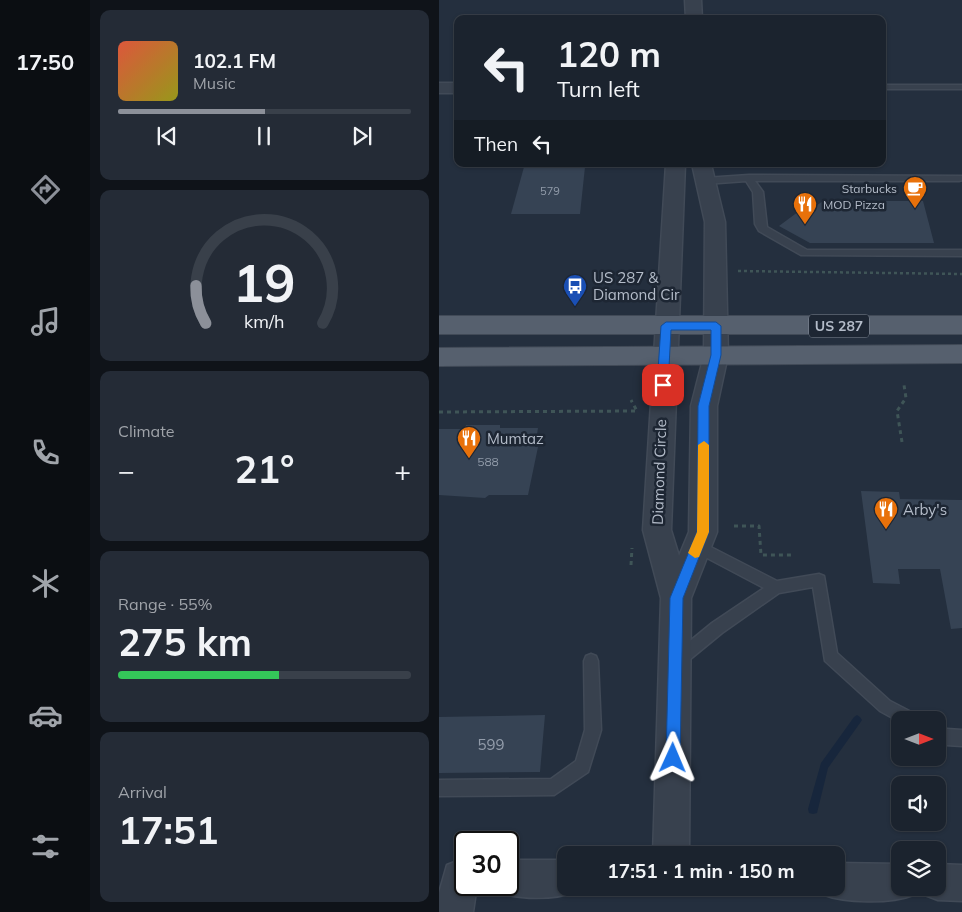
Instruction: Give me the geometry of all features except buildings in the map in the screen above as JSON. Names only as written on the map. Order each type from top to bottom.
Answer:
[{"type":"main road","name":"US 287","points":[[439,325],[962,326]]},
{"type":"main road","name":"US 287","points":[[439,357],[962,354]]},
{"type":"street","points":[[693,0],[694,15]]},
{"type":"street","points":[[439,88],[454,88]]},
{"type":"street","name":"Diamond Circle","points":[[671,846],[677,598],[657,530],[664,355],[675,167]]},
{"type":"street","name":"Diamond Circle","points":[[677,598],[703,532],[704,406],[716,355],[715,222],[703,172]]},
{"type":"street","points":[[519,878],[557,878]]},
{"type":"street","points":[[845,880],[891,882]]},
{"type":"street","points":[[946,882],[962,883]]},
{"type":"lane","points":[[886,87],[962,87]]},
{"type":"lane","points":[[703,172],[749,178],[959,178]]},
{"type":"lane","points":[[749,178],[758,192],[760,224],[763,229],[805,253],[962,253]]},
{"type":"lane","points":[[697,546],[776,587]]},
{"type":"lane","points":[[675,662],[717,628],[776,587],[819,580],[830,656],[885,706],[895,711]]},
{"type":"lane","points":[[439,788],[554,786],[582,766],[593,730],[591,661]]},
{"type":"lane","points":[[947,737],[962,738]]},
{"type":"path","points":[[734,271],[962,274]]},
{"type":"path","points":[[902,442],[897,411],[906,398],[904,385]]},
{"type":"path","points":[[439,412],[637,411],[631,400]]},
{"type":"path","points":[[734,526],[759,526],[761,555],[793,555]]},
{"type":"waterway","points":[[813,809],[824,766],[857,720]]},
{"type":"slow traffic","points":[[695,553],[703,532],[704,445]]},
{"type":"place","name":"Starbucks","points":[[915,209]]},
{"type":"place","name":"MOD Pizza","points":[[805,225]]},
{"type":"place","name":"US 287 & Diamond Cir","points":[[575,307]]},
{"type":"place","name":"Mumtaz","points":[[469,459]]},
{"type":"place","name":"Arby's","points":[[886,530]]},
{"type":"route","points":[[663,385],[666,326],[716,326],[716,355],[704,406],[703,532],[677,598],[673,758]]}]
